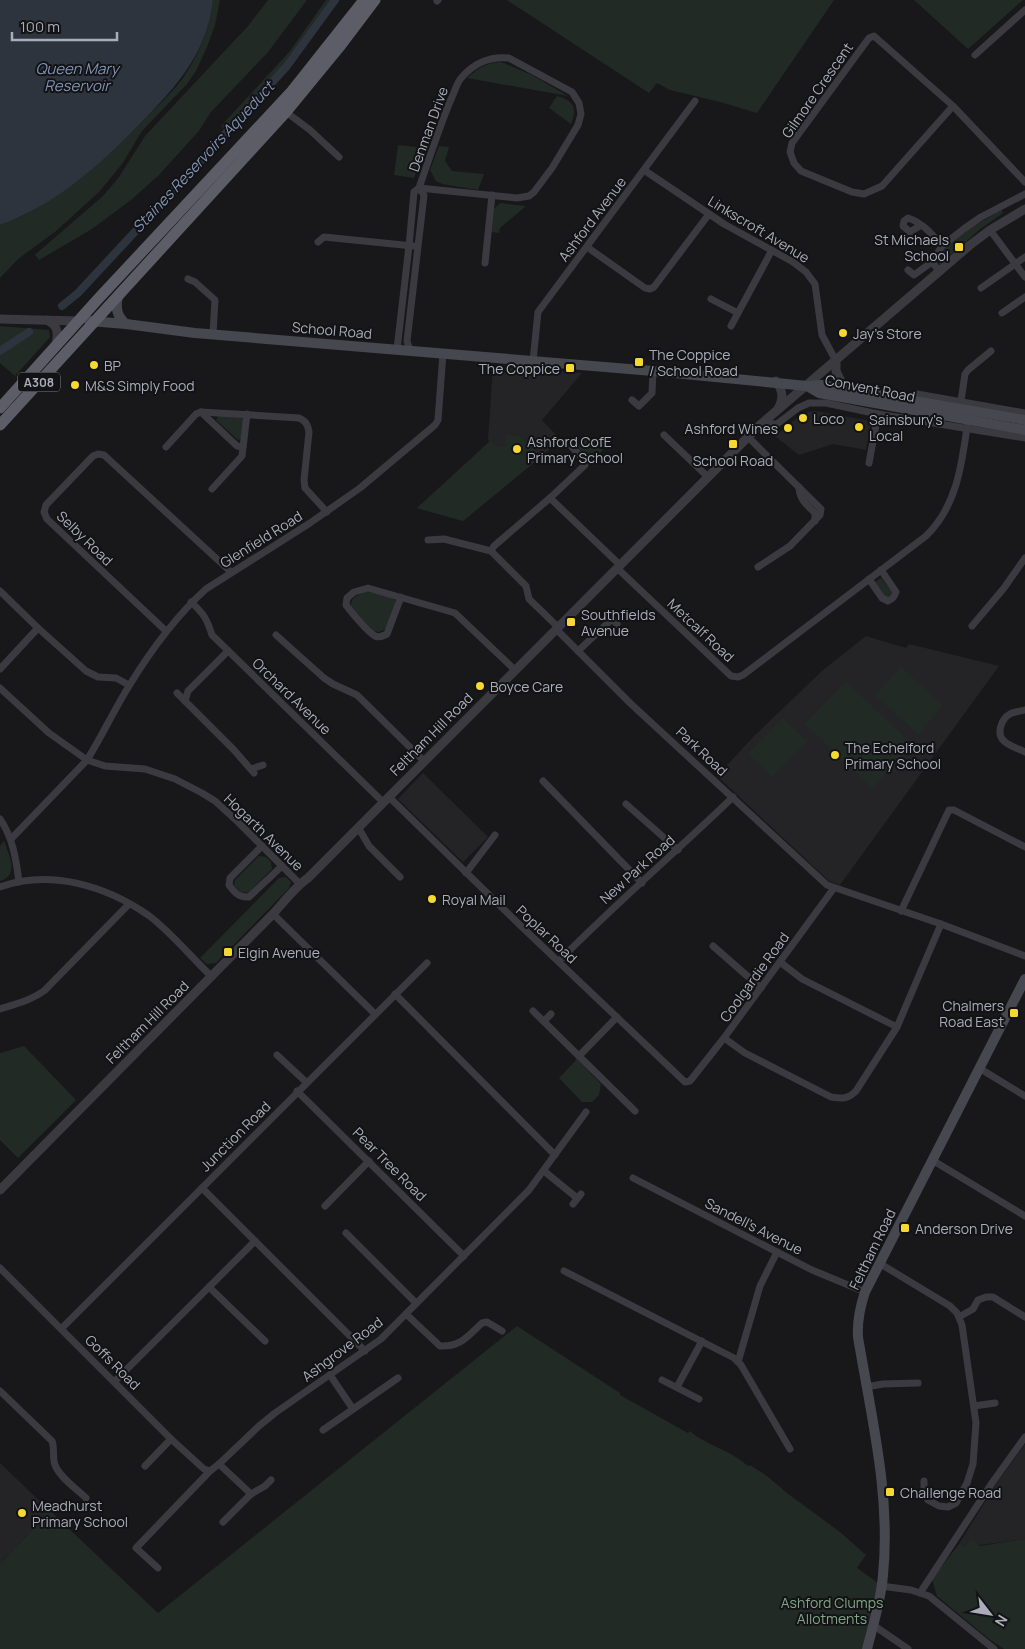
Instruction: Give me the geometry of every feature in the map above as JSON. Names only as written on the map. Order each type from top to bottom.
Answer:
[{"type":"highway","name":"A308","points":[[0,408],[78,321],[292,91],[364,0]]},
{"type":"highway","name":"A308","points":[[0,425],[119,293],[187,223],[286,112],[375,0]]},
{"type":"main road","points":[[119,293],[116,307],[118,314],[126,324]]},
{"type":"main road","name":"School Road","points":[[78,321],[776,381],[807,386]]},
{"type":"main road","name":"Convent Road","points":[[807,386],[821,385],[844,388],[903,400],[1025,420]]},
{"type":"main road","name":"Convent Road","points":[[807,386],[819,393],[967,425],[1025,430]]},
{"type":"main road","name":"Feltham Road","points":[[867,1649],[882,1586],[885,1527],[882,1485],[857,1323],[865,1292],[879,1263],[1025,979]]},
{"type":"street","points":[[975,54],[1025,10]]},
{"type":"street","name":"Gilmore Crescent","points":[[874,36],[881,40],[953,106],[882,186],[864,194],[852,192],[800,171],[794,163],[790,152],[792,143],[869,38],[874,36]]},
{"type":"street","name":"Denman Drive","points":[[396,349],[410,246],[414,192],[420,188],[444,115],[460,78],[474,65],[487,59],[509,58],[572,92],[579,103],[581,114],[578,125],[557,161],[530,196],[516,198],[420,188]]},
{"type":"street","name":"Ashford Avenue","points":[[533,361],[538,312],[695,101]]},
{"type":"street","points":[[953,106],[1025,182]]},
{"type":"street","points":[[286,112],[310,130],[339,157]]},
{"type":"street","name":"Linkscroft Avenue","points":[[644,170],[709,214],[793,262],[806,272],[815,284],[822,335],[836,361]]},
{"type":"street","name":"Denman Drive","points":[[410,350],[407,341],[424,195],[420,188]]},
{"type":"street","points":[[908,270],[914,275],[932,262],[942,246],[981,218],[1025,194]]},
{"type":"street","points":[[484,263],[492,196]]},
{"type":"street","name":"Feltham Hill Road","points":[[0,1190],[296,891],[300,884],[748,437],[776,411],[990,230],[1025,209]]},
{"type":"street","points":[[587,247],[645,288],[650,289],[654,287],[709,214]]},
{"type":"street","points":[[921,225],[942,246]]},
{"type":"street","points":[[990,230],[1025,277]]},
{"type":"street","points":[[318,242],[324,237],[418,247]]},
{"type":"street","points":[[731,326],[772,250]]},
{"type":"street","points":[[981,288],[1025,257]]},
{"type":"street","points":[[932,262],[940,272]]},
{"type":"street","points":[[188,279],[195,282],[215,300],[213,334]]},
{"type":"street","points":[[1002,313],[1025,297]]},
{"type":"street","points":[[711,299],[738,313]]},
{"type":"street","points":[[0,318],[78,321]]},
{"type":"street","points":[[47,320],[57,328],[56,346]]},
{"type":"street","points":[[961,401],[965,374],[990,351]]},
{"type":"street","name":"Glenfield Road","points":[[87,760],[129,685],[166,631],[191,602],[231,572],[327,512],[360,488],[435,425],[438,420],[444,353]]},
{"type":"street","points":[[836,361],[836,371],[844,388]]},
{"type":"street","points":[[632,400],[639,406],[652,393],[653,371]]},
{"type":"street","points":[[776,381],[781,390],[782,401],[776,411]]},
{"type":"street","name":"Convent Road","points":[[903,400],[917,394],[1025,413]]},
{"type":"street","name":"Convent Road","points":[[767,419],[772,424],[777,424],[798,408],[809,403],[826,403],[878,414],[967,425],[1025,438]]},
{"type":"street","points":[[166,447],[196,414],[201,412],[299,418],[304,420],[309,432],[304,480],[305,488],[327,512]]},
{"type":"street","points":[[201,412],[237,446],[244,447]]},
{"type":"street","points":[[212,489],[242,456],[247,414]]},
{"type":"street","points":[[869,463],[878,414]]},
{"type":"street","name":"Metcalf Road","points":[[550,498],[618,567],[731,676],[738,677],[926,536],[943,517],[956,487],[967,425]]},
{"type":"street","points":[[664,435],[708,477]]},
{"type":"street","points":[[748,437],[799,487],[801,498],[815,513],[815,521],[790,546],[758,567]]},
{"type":"street","points":[[490,551],[585,465],[585,461],[572,447]]},
{"type":"street","name":"Selby Road","points":[[166,631],[46,519],[44,512],[46,505],[93,456],[98,454],[104,455],[231,572]]},
{"type":"street","points":[[428,540],[444,539],[490,551],[526,586],[529,599],[557,628]]},
{"type":"street","points":[[972,626],[1004,588],[1025,558]]},
{"type":"street","points":[[869,579],[882,598],[888,601],[891,600],[896,592],[881,570]]},
{"type":"street","points":[[401,597],[387,634],[381,637],[375,636],[346,605],[347,598],[354,592],[368,588],[401,597],[455,613],[514,670]]},
{"type":"street","points":[[0,591],[90,674],[98,677],[116,678],[129,685]]},
{"type":"street","name":"Orchard Avenue","points":[[191,602],[202,612],[212,635],[386,800]]},
{"type":"street","points":[[578,651],[612,619],[617,624]]},
{"type":"street","points":[[0,669],[38,628]]},
{"type":"street","name":"Park Road","points":[[557,628],[630,703],[827,885],[834,888]]},
{"type":"street","points":[[276,635],[324,678],[357,695],[424,761]]},
{"type":"street","points":[[185,701],[188,691],[228,651]]},
{"type":"street","points":[[0,688],[49,733],[87,760],[11,839]]},
{"type":"street","points":[[177,693],[234,750],[252,771],[263,765]]},
{"type":"street","points":[[1025,710],[1009,714],[1000,728],[1000,736],[1004,741],[1025,752]]},
{"type":"street","name":"Hogarth Avenue","points":[[87,760],[105,766],[145,769],[175,779],[214,801],[300,884]]},
{"type":"street","points":[[543,781],[642,883]]},
{"type":"street","name":"New Park Road","points":[[559,961],[598,921],[678,850],[733,797]]},
{"type":"street","name":"Poplar Road","points":[[386,800],[466,873],[682,1080],[687,1082],[691,1079]]},
{"type":"street","points":[[626,804],[678,850]]},
{"type":"street","points":[[901,911],[949,810],[954,810],[1025,847]]},
{"type":"street","points":[[0,818],[11,839],[19,882]]},
{"type":"street","points":[[358,827],[369,846],[400,876]]},
{"type":"street","points":[[466,873],[495,835]]},
{"type":"street","points":[[262,846],[230,878],[229,885],[234,892],[243,897],[249,897],[282,866]]},
{"type":"street","points":[[0,887],[19,882],[66,881],[92,886],[113,894],[149,916],[212,976]]},
{"type":"street","points":[[834,888],[941,924],[1025,956]]},
{"type":"street","name":"Coolgardie Road","points":[[691,1079],[762,988],[834,888]]},
{"type":"street","points":[[0,1009],[24,1002],[46,990],[130,904]]},
{"type":"street","points":[[273,914],[375,1014]]},
{"type":"street","points":[[724,1038],[745,1053],[831,1098],[842,1099],[850,1097],[856,1092],[897,1027],[941,924]]},
{"type":"street","points":[[713,946],[762,988]]},
{"type":"street","points":[[780,962],[802,979],[897,1027]]},
{"type":"street","name":"Junction Road","points":[[62,1328],[426,963]]},
{"type":"street","points":[[395,994],[555,1155]]},
{"type":"street","points":[[533,1011],[635,1110]]},
{"type":"street","points":[[544,1021],[551,1014]]},
{"type":"street","points":[[579,1056],[617,1017]]},
{"type":"street","points":[[277,1054],[306,1082]]},
{"type":"street","points":[[979,1068],[1025,1096]]},
{"type":"street","name":"Pear Tree Road","points":[[297,1091],[464,1256]]},
{"type":"street","name":"Ashgrove Road","points":[[158,1568],[136,1548],[210,1471],[259,1426],[381,1339],[529,1190],[586,1112]]},
{"type":"street","points":[[932,1160],[1025,1216]]},
{"type":"street","points":[[325,1206],[369,1161]]},
{"type":"street","points":[[544,1171],[577,1199]]},
{"type":"street","name":"Sandell's Avenue","points":[[633,1178],[812,1270],[865,1292]]},
{"type":"street","points":[[202,1188],[365,1351]]},
{"type":"street","points":[[346,1232],[416,1303]]},
{"type":"street","points":[[115,1381],[255,1241]]},
{"type":"street","points":[[738,1362],[760,1286],[778,1252]]},
{"type":"street","points":[[879,1263],[950,1306],[959,1317],[962,1325],[976,1423],[973,1464],[967,1483],[956,1503],[948,1507],[939,1506],[928,1500],[924,1494],[924,1482]]},
{"type":"street","name":"Goffs Road","points":[[0,1268],[172,1439],[204,1469],[210,1471]]},
{"type":"street","points":[[564,1271],[702,1341],[738,1362],[790,1449]]},
{"type":"street","points":[[209,1287],[265,1341]]},
{"type":"street","points":[[959,1317],[973,1309],[978,1300],[986,1297],[993,1297],[1025,1317]]},
{"type":"street","points":[[406,1314],[440,1346],[462,1343],[482,1323],[487,1322],[502,1331]]},
{"type":"street","points":[[677,1387],[702,1341]]},
{"type":"street","points":[[330,1375],[352,1409]]},
{"type":"street","points":[[323,1430],[398,1378]]},
{"type":"street","points":[[662,1380],[699,1399]]},
{"type":"street","points":[[866,1387],[883,1384],[918,1383]]},
{"type":"street","points":[[0,1391],[52,1441],[54,1463],[58,1471],[86,1498]]},
{"type":"street","points":[[974,1406],[995,1404]]},
{"type":"street","points":[[920,1592],[992,1483],[1025,1437]]},
{"type":"street","points":[[145,1466],[172,1439]]},
{"type":"street","points":[[219,1464],[251,1494]]},
{"type":"street","points":[[223,1522],[251,1494],[271,1480]]},
{"type":"street","points":[[882,1586],[920,1592],[929,1596],[940,1603],[962,1624],[994,1649]]},
{"type":"street","points":[[873,1625],[908,1649]]},
{"type":"shaded area","name":"Ashford CofE Primary School","points":[[493,366],[582,373],[542,420],[561,440],[463,521],[417,508],[490,442],[488,440]]},
{"type":"shaded area","points":[[815,411],[871,421],[866,450],[833,444],[799,455],[775,436],[803,413]]},
{"type":"shaded area","name":"The Echelford Primary School","points":[[866,636],[906,648],[909,644],[999,666],[840,885],[829,881],[717,776],[755,735],[823,670]]},
{"type":"shaded area","points":[[423,773],[488,837],[463,862],[398,799]]},
{"type":"shaded area","points":[[1025,1444],[1025,1539],[965,1547],[959,1544],[996,1484]]},
{"type":"shaded area","name":"Meadhurst Primary School","points":[[0,1463],[46,1507],[43,1519],[0,1564]]},
{"type":"green space","points":[[213,0],[220,0],[215,25],[196,71],[187,84],[142,131],[122,164],[99,192],[56,231],[18,259],[0,278],[0,225],[40,206],[76,182],[110,153],[168,95],[183,78],[199,50],[209,21]]},
{"type":"green space","points":[[268,0],[307,0],[268,52],[211,112],[198,132],[158,176],[131,200],[92,229],[39,260],[35,255],[103,196],[119,177],[145,136],[248,26]]},
{"type":"green space","points":[[326,0],[332,0],[286,63],[225,130],[221,126],[290,51]]},
{"type":"green space","points":[[507,0],[834,0],[757,113],[670,90],[657,83],[649,93]]},
{"type":"green space","points":[[914,0],[1023,0],[968,49]]},
{"type":"green space","points":[[501,62],[532,75],[568,96],[467,78],[482,67]]},
{"type":"green space","points":[[557,96],[567,100],[573,106],[574,113],[571,124],[549,108]]},
{"type":"green space","points":[[398,145],[425,148],[414,178],[394,175]]},
{"type":"green space","points":[[439,146],[449,147],[445,161],[452,171],[484,174],[478,190],[442,184],[436,181],[430,170]]},
{"type":"green space","points":[[500,203],[526,206],[500,228],[499,233],[492,232],[494,209]]},
{"type":"green space","points":[[1002,210],[1003,213],[979,230],[940,265],[938,261],[941,253],[948,246],[975,225]]},
{"type":"green space","points":[[0,326],[49,330],[50,337],[15,376],[0,363],[0,354],[30,335],[28,330],[0,348]]},
{"type":"green space","points":[[218,416],[239,416],[244,420],[241,439],[238,440],[216,420]]},
{"type":"green space","points":[[507,434],[519,436],[542,456],[463,521],[417,508],[490,441],[499,447],[505,446]]},
{"type":"green space","points":[[586,434],[603,450],[593,461],[575,445]]},
{"type":"green space","points":[[881,578],[892,592],[889,598],[884,597],[875,582]]},
{"type":"green space","points":[[364,592],[385,595],[396,601],[386,629],[379,632],[374,631],[351,608],[356,596]]},
{"type":"green space","points":[[901,667],[943,706],[918,734],[875,695]]},
{"type":"green space","points":[[846,681],[913,745],[872,788],[805,724]]},
{"type":"green space","points":[[783,718],[807,741],[772,777],[748,754]]},
{"type":"green space","points":[[4,841],[10,858],[11,869],[10,874],[0,881],[0,846]]},
{"type":"green space","points":[[259,856],[266,857],[271,862],[272,869],[248,893],[241,892],[234,886],[235,880]]},
{"type":"green space","points":[[286,877],[291,882],[289,888],[216,963],[207,964],[200,958],[279,878]]},
{"type":"green space","points":[[24,1046],[76,1100],[18,1158],[0,1140],[0,1053]]},
{"type":"green space","points":[[577,1059],[601,1084],[599,1095],[592,1102],[582,1102],[559,1078]]},
{"type":"green space","name":"Ashford Clumps Allotments","points":[[517,1326],[620,1393],[620,1395],[688,1433],[690,1431],[704,1441],[767,1476],[840,1532],[866,1555],[857,1568],[878,1583],[862,1649],[0,1649],[0,1564],[43,1519],[46,1507],[158,1613]]},
{"type":"green space","points":[[971,1539],[980,1546],[1025,1539],[1025,1649],[1004,1649],[937,1596],[932,1579],[959,1544],[965,1547]]},
{"type":"water","name":"Queen Mary Reservoir","points":[[0,0],[213,0],[203,39],[195,56],[185,72],[147,117],[72,186],[38,208],[0,225]]},
{"type":"waterway","name":"Staines Reservoirs Aqueduct","points":[[62,306],[78,293],[287,66],[335,0]]},
{"type":"waterway","name":"Staines Reservoirs Aqueduct","points":[[0,351],[29,332]]},
{"type":"place","name":"St Michaels School","points":[[959,247]]},
{"type":"place","name":"Jay's Store","points":[[843,333]]},
{"type":"place","name":"The Coppice / School Road","points":[[639,362]]},
{"type":"place","name":"BP","points":[[94,365]]},
{"type":"place","name":"The Coppice","points":[[570,368]]},
{"type":"place","name":"M&S Simply Food","points":[[75,385]]},
{"type":"place","name":"Loco","points":[[803,418]]},
{"type":"place","name":"Sainsbury's Local","points":[[859,427]]},
{"type":"place","name":"Ashford Wines","points":[[788,428]]},
{"type":"place","name":"School Road","points":[[733,444]]},
{"type":"place","name":"Ashford CofE Primary School","points":[[517,449]]},
{"type":"place","name":"Southfields Avenue","points":[[571,622]]},
{"type":"place","name":"Boyce Care","points":[[480,686]]},
{"type":"place","name":"The Echelford Primary School","points":[[835,755]]},
{"type":"place","name":"Royal Mail","points":[[432,899]]},
{"type":"place","name":"Elgin Avenue","points":[[228,952]]},
{"type":"place","name":"Chalmers Road East","points":[[1014,1013]]},
{"type":"place","name":"Anderson Drive","points":[[905,1228]]},
{"type":"place","name":"Challenge Road","points":[[890,1492]]},
{"type":"place","name":"Meadhurst Primary School","points":[[22,1513]]}]
